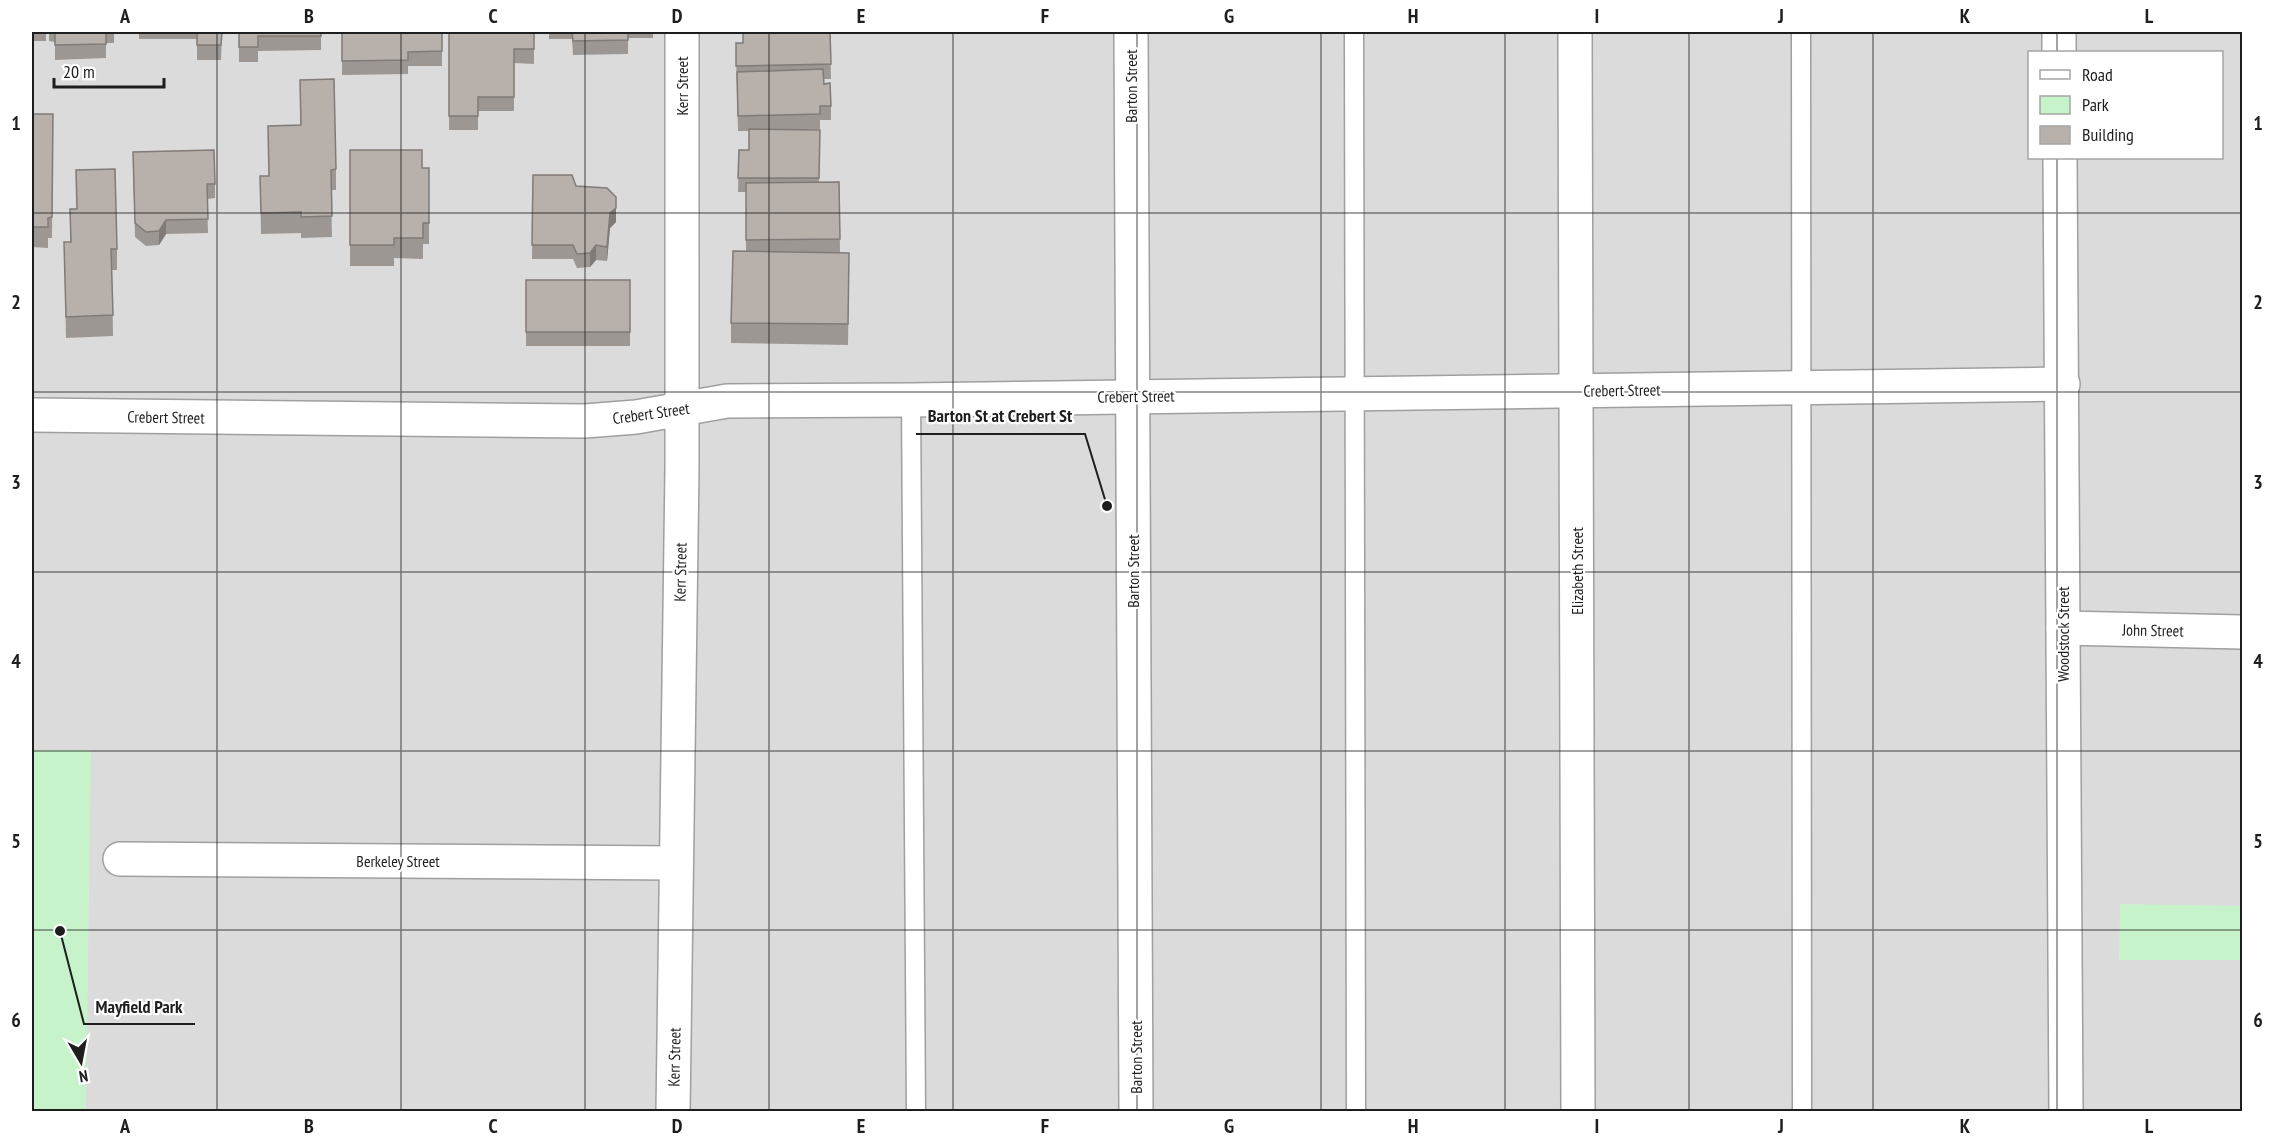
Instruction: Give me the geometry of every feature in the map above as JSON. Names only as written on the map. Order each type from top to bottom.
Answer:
[{"type":"street","name":"Kerr Street","points":[[673,1112],[682,410],[682,32]]},
{"type":"street","name":"Barton Street","points":[[1131,32],[1136,1112]]},
{"type":"street","name":"Elizabeth Street","points":[[1575,32],[1578,1112]]},
{"type":"street","points":[[2059,32],[2059,51]]},
{"type":"street","name":"Woodstock Street","points":[[2060,159],[2066,1112]]},
{"type":"street","name":"Crebert Street","points":[[32,415],[585,421],[636,417],[726,401],[2062,384]]},
{"type":"street","name":"John Street","points":[[2063,628],[2242,632]]},
{"type":"street","name":"Berkeley Street","points":[[120,859],[676,863]]},
{"type":"lane","points":[[1354,32],[1356,1112]]},
{"type":"lane","points":[[1801,32],[1802,1112]]},
{"type":"lane","points":[[911,400],[916,1112]]},
{"type":"shaded area","points":[[32,32],[2242,32],[2242,1111],[32,1111]]},
{"type":"green space","points":[[32,750],[91,750],[86,1111],[32,1111]]},
{"type":"green space","points":[[2120,904],[2242,906],[2242,960],[2119,960]]},
{"type":"building","points":[[55,32],[106,32],[106,44],[55,45]]},
{"type":"building","points":[[197,32],[222,32],[221,45],[197,45]]},
{"type":"building","points":[[239,32],[321,32],[321,36],[258,36],[258,47],[239,47]]},
{"type":"building","points":[[342,32],[442,32],[442,51],[408,52],[408,60],[342,61]]},
{"type":"building","points":[[449,32],[534,32],[534,49],[514,49],[514,97],[478,97],[478,116],[449,116]]},
{"type":"building","points":[[572,32],[628,32],[628,40],[573,41]]},
{"type":"building","points":[[743,32],[830,32],[831,64],[736,66],[736,43],[743,43]]},
{"type":"building","points":[[823,69],[824,84],[830,83],[831,106],[820,106],[820,114],[738,116],[737,72]]},
{"type":"building","points":[[334,79],[336,169],[331,170],[332,216],[301,217],[301,212],[261,213],[260,176],[269,176],[268,126],[301,125],[300,80]]},
{"type":"building","points":[[32,114],[53,114],[52,217],[48,218],[48,227],[32,227]]},
{"type":"building","points":[[749,129],[820,130],[819,178],[738,178],[739,150],[749,150]]},
{"type":"building","points":[[214,150],[215,184],[207,184],[208,219],[166,220],[159,231],[146,232],[135,223],[133,152]]},
{"type":"building","points":[[350,150],[422,150],[422,168],[429,168],[429,223],[423,223],[423,238],[394,238],[394,245],[350,245]]},
{"type":"building","points":[[115,169],[117,249],[111,249],[113,315],[66,317],[64,242],[71,242],[70,209],[77,209],[76,170]]},
{"type":"building","points":[[533,175],[572,175],[576,186],[607,188],[616,197],[616,208],[610,213],[607,247],[596,245],[590,253],[577,254],[573,245],[532,245]]},
{"type":"building","points":[[839,182],[840,239],[746,240],[746,183]]},
{"type":"building","points":[[733,251],[849,253],[848,324],[731,323]]},
{"type":"building","points":[[526,280],[630,280],[630,332],[526,332]]},
{"type":"place","name":"Barton St at Crebert St","points":[[1107,506]]},
{"type":"place","name":"Mayfield Park","points":[[60,931]]}]
